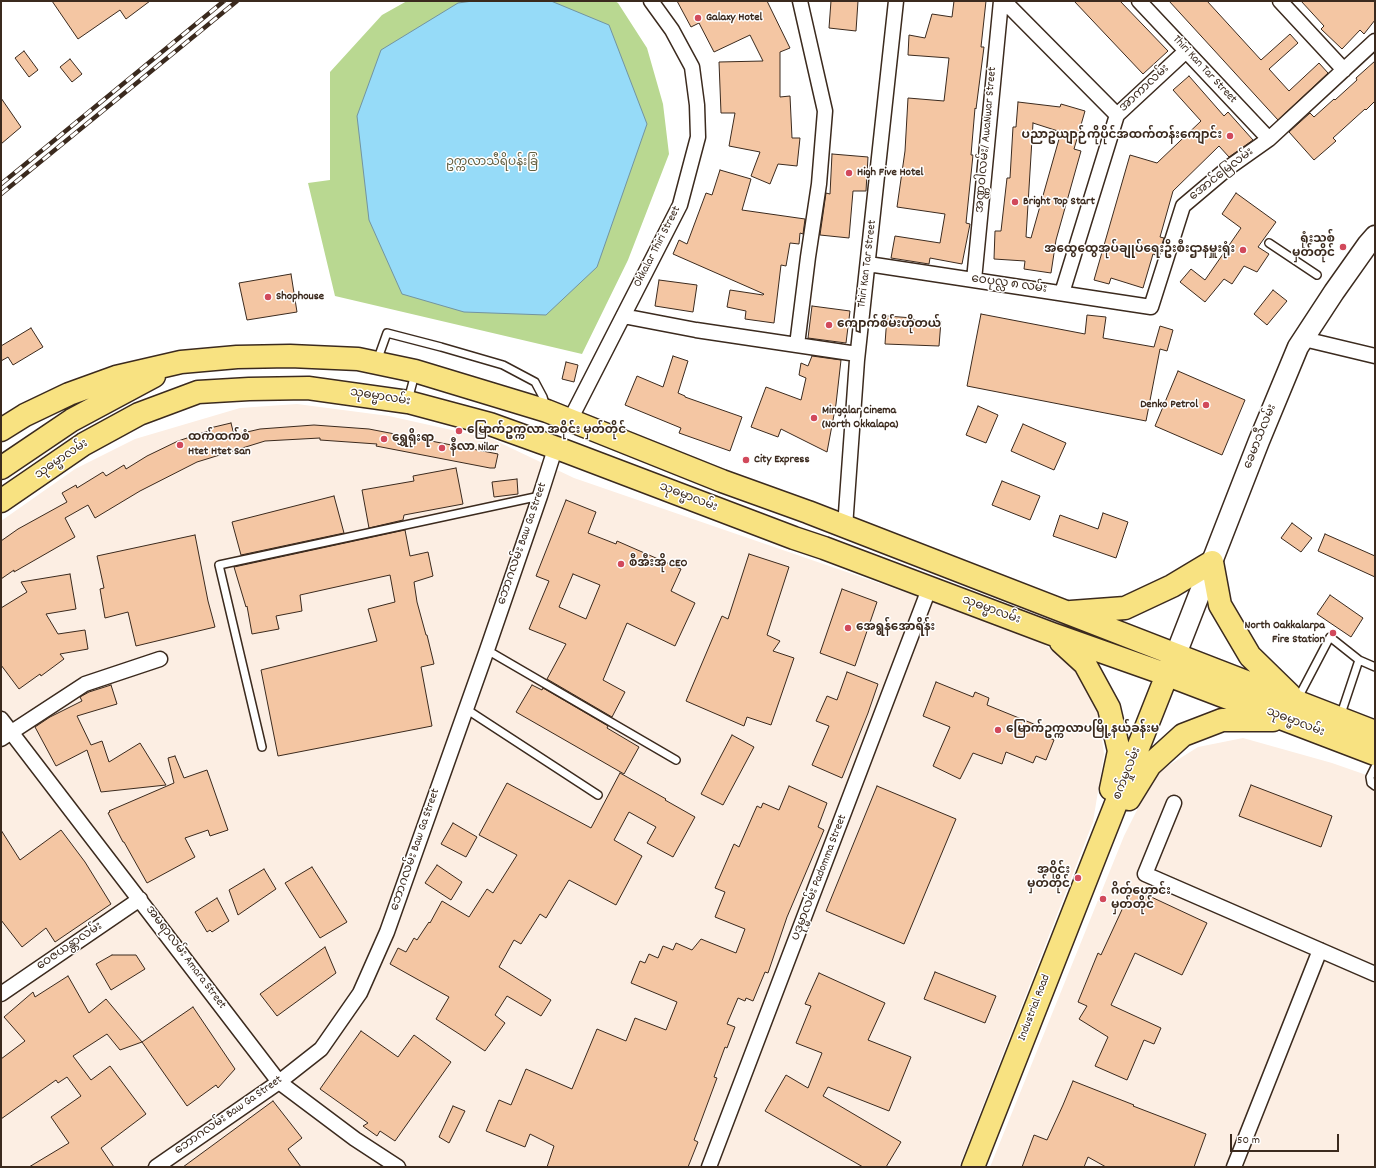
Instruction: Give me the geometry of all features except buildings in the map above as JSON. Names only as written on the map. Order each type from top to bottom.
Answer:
[{"type":"main road","name":"ခေမာသီလမ်း","points":[[1176,654],[1262,433],[1298,347],[1355,262],[1375,236]]},
{"type":"main road","name":"သုဓမ္မာလမ်း","points":[[1,430],[25,415],[69,394],[116,377],[181,362],[237,357],[290,356],[358,359],[415,371],[547,411],[722,481],[808,512],[1062,612],[1176,654],[1292,711]]},
{"type":"main road","points":[[1,468],[72,420],[181,362]]},
{"type":"main road","name":"သုဓမ္မာလမ်း","points":[[1,501],[84,444],[139,414],[198,392],[308,388],[408,402],[490,424],[930,589],[1168,675],[1292,711],[1336,728],[1375,754]]},
{"type":"main road","points":[[72,420],[137,396],[165,392],[198,392]]},
{"type":"main road","points":[[1062,612],[1125,608],[1172,586],[1212,562],[1220,605],[1250,656],[1292,711]]},
{"type":"main road","points":[[1052,634],[1086,664],[1109,708],[1119,751],[1098,849]]},
{"type":"main road","name":"စက်မှုလမ်း","points":[[1098,849],[1176,654]]},
{"type":"main road","points":[[1098,849],[1150,765],[1183,735],[1222,720],[1292,711]]},
{"type":"main road","name":"သုဓမ္မာလမ်း","points":[[1336,728],[1375,732]]},
{"type":"main road","name":"Industrial Road","points":[[973,1167],[1098,849]]},
{"type":"street","name":"Okkalar Thiri Street","points":[[570,420],[680,205],[698,138],[697,105],[692,67],[672,30],[651,1]]},
{"type":"street","points":[[797,346],[819,184],[825,111],[800,1]]},
{"type":"street","name":"Thiri Kan Tar Street","points":[[841,525],[857,354],[896,1]]},
{"type":"street","name":"အဏ္ဏဝါလမ်း/ AwaNwar Street","points":[[974,280],[1001,1]]},
{"type":"street","points":[[1004,1],[1117,115]]},
{"type":"street","name":"Thiri Kan Tar Street","points":[[1139,1],[1269,139]]},
{"type":"street","points":[[1280,1],[1344,70]]},
{"type":"street","name":"အောင်မြေလမ်း","points":[[1151,306],[1183,206],[1228,168],[1269,139],[1375,41]]},
{"type":"street","name":"အာကာလမ်း","points":[[1062,293],[1117,115],[1186,51]]},
{"type":"street","name":"ဝေပုလ္လ ၈ လမ်း","points":[[868,264],[1151,306]]},
{"type":"street","points":[[623,316],[696,330],[857,354]]},
{"type":"street","points":[[1304,339],[1375,356]]},
{"type":"street","name":"ဘောဂလမ်း Baw Ga Street","points":[[156,1167],[279,1082],[321,1049],[360,993],[387,932],[487,650],[555,449]]},
{"type":"street","name":"ပဒုမ္မာလမ်း Padomma Street","points":[[709,1167],[930,589]]},
{"type":"street","points":[[6,736],[85,684],[160,659]]},
{"type":"street","name":"အမရာလမ်း Amara Street","points":[[1,719],[6,736],[140,899],[279,1082],[354,1139],[393,1166]]},
{"type":"street","points":[[1174,803],[1145,874],[1375,974]]},
{"type":"street","name":"ဝေဇယန္တာလမ်း","points":[[1,994],[140,899]]},
{"type":"street","points":[[1234,1167],[1320,950]]},
{"type":"lane","points":[[1269,243],[1317,275]]},
{"type":"lane","points":[[376,363],[387,332],[503,364],[535,382],[543,397],[547,411]]},
{"type":"lane","points":[[408,402],[415,371]]},
{"type":"lane","points":[[262,747],[219,565],[540,496]]},
{"type":"lane","points":[[1292,711],[1330,637],[1360,660],[1375,667]]},
{"type":"lane","points":[[487,650],[676,760]]},
{"type":"lane","points":[[1336,728],[1360,660]]},
{"type":"lane","points":[[466,709],[598,795]]},
{"type":"lane","points":[[1375,767],[1370,776],[1371,783],[1375,786]]},
{"type":"shaded area","points":[[297,404],[389,416],[492,439],[574,478],[1035,637],[1072,666],[1098,711],[1104,754],[1093,822],[959,1167],[1,1167],[1,521],[75,469],[135,439],[240,408]]},
{"type":"shaded area","points":[[1243,738],[1332,763],[1375,778],[1375,1167],[990,1167],[1124,836],[1155,774],[1198,747]]},
{"type":"green space","name":"ဥက္ကလာသီရိပန်းခြံ","points":[[407,1],[615,1],[618,3],[647,48],[663,104],[669,154],[628,260],[582,354],[335,296],[308,183],[330,180],[330,72],[382,15]]},
{"type":"water","name":"ဥက္ကလာသီရိပန်းခြံ","points":[[473,1],[551,1],[609,25],[647,124],[597,267],[546,315],[464,312],[402,294],[369,220],[357,116],[381,50],[458,3]]},
{"type":"railway","points":[[1,184],[224,1]]},
{"type":"railway","points":[[1,194],[237,1]]},
{"type":"place","name":"Galaxy Hotel","points":[[698,18]]},
{"type":"place","name":"ပညာဥယျာဉ်ကိုပိုင်အထက်တန်းကျောင်း","points":[[1230,136]]},
{"type":"place","name":"High Five Hotel","points":[[849,173]]},
{"type":"place","name":"Bright Top Start","points":[[1015,202]]},
{"type":"place","name":"ရုံးသစ် မှတ်တိုင်","points":[[1343,247]]},
{"type":"place","name":"အထွေထွေအုပ်ချုပ်ရေးဦးစီးဌာနမှူးရုံး","points":[[1243,250]]},
{"type":"place","name":"Shophouse","points":[[268,297]]},
{"type":"place","name":"ကျောက်စိမ်းဟိုတယ်","points":[[829,325]]},
{"type":"place","name":"Denko Petrol","points":[[1206,405]]},
{"type":"place","name":"Mingalar Cinema (North Okkalapa)","points":[[814,418]]},
{"type":"place","name":"မြောက်ဥက္ကလာ အဝိုင်း မှတ်တိုင်","points":[[459,431]]},
{"type":"place","name":"ရွှေရိုးရာ","points":[[384,439]]},
{"type":"place","name":"ထက်ထက်စံ Htet Htet San","points":[[180,445]]},
{"type":"place","name":"နီလာ Nilar","points":[[442,448]]},
{"type":"place","name":"City Express","points":[[746,460]]},
{"type":"place","name":"စီအီးအို CEO","points":[[621,564]]},
{"type":"place","name":"အေရွန်အောရိန်း","points":[[848,628]]},
{"type":"place","name":"North Oakkalarpa Fire Station","points":[[1333,633]]},
{"type":"place","name":"မြောက်ဥက္ကလာပမြို့နယ်ခန်းမ","points":[[998,730]]},
{"type":"place","name":"အဝိုင်း မှတ်တိုင်","points":[[1078,878]]},
{"type":"place","name":"ဂိတ်ဟောင်း မှတ်တိုင်","points":[[1103,899]]}]
